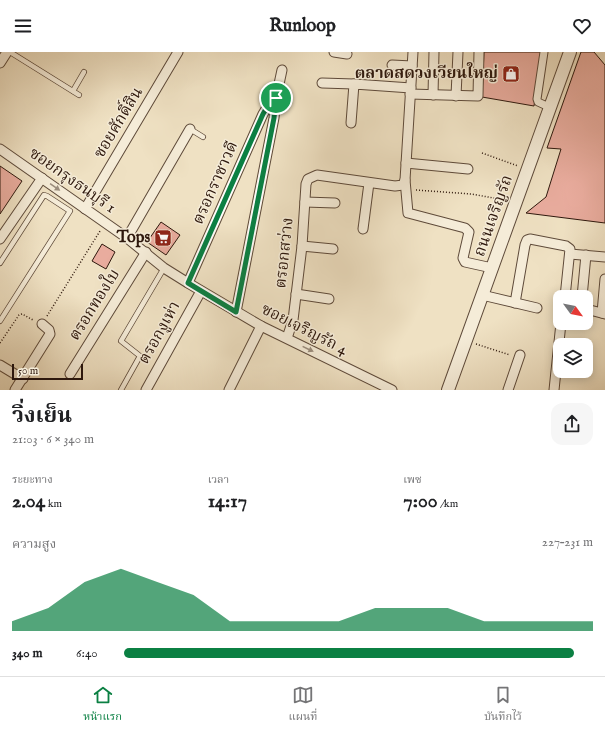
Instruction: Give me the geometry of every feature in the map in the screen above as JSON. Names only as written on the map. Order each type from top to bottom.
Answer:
[{"type":"street","points":[[0,63],[7,52]]},
{"type":"street","name":"ซอยศักดิ์สิน","points":[[85,208],[178,52]]},
{"type":"street","points":[[334,52],[347,54]]},
{"type":"street","points":[[413,52],[406,162],[408,214],[465,228],[468,232],[463,258],[466,262],[492,268]]},
{"type":"street","points":[[433,95],[434,52]]},
{"type":"street","points":[[456,96],[458,52]]},
{"type":"street","points":[[322,83],[354,84],[433,95],[478,96],[480,52]]},
{"type":"street","points":[[544,52],[537,99],[538,102],[549,108]]},
{"type":"street","name":"ถนนเจริญรัถ","points":[[448,390],[570,52]]},
{"type":"street","points":[[392,65],[412,66]]},
{"type":"street","name":"ตรอกราชาวดี","points":[[236,312],[282,70]]},
{"type":"street","points":[[351,123],[354,84]]},
{"type":"street","name":"ตรอกราชาวดี","points":[[188,283],[263,114],[269,104],[276,98]]},
{"type":"street","points":[[127,238],[190,130]]},
{"type":"street","name":"ซอยกรุงธนบุรี 1","points":[[0,150],[105,222],[146,252],[164,268]]},
{"type":"street","points":[[406,162],[468,170]]},
{"type":"street","name":"ตรอกสว่าง","points":[[287,338],[293,320],[302,246],[306,184],[308,179],[317,175],[370,183]]},
{"type":"street","points":[[0,239],[42,178]]},
{"type":"street","points":[[363,229],[370,183],[400,186],[406,185]]},
{"type":"street","points":[[305,202],[335,203]]},
{"type":"street","points":[[515,303],[527,240],[530,239],[566,246],[570,249],[566,290]]},
{"type":"street","points":[[302,246],[333,249]]},
{"type":"street","name":"ตรอกทองใบ","points":[[70,374],[146,252]]},
{"type":"street","points":[[570,254],[605,258]]},
{"type":"street","points":[[583,290],[586,255]]},
{"type":"street","name":"ซอยเจริญรัถ 4","points":[[164,268],[261,326],[392,390]]},
{"type":"street","points":[[593,311],[604,313],[605,279]]},
{"type":"street","name":"ตรอกงูเห่า","points":[[146,390],[202,291]]},
{"type":"street","points":[[296,294],[329,299]]},
{"type":"street","points":[[482,295],[537,308]]},
{"type":"street","points":[[15,390],[50,334],[49,330],[42,324]]},
{"type":"street","points":[[229,390],[261,326]]},
{"type":"street","points":[[554,390],[561,330]]},
{"type":"street","points":[[508,390],[519,356]]},
{"type":"street","points":[[0,365],[23,379]]},
{"type":"lane","points":[[10,52],[79,95]]},
{"type":"lane","points":[[72,91],[84,72]]},
{"type":"lane","points":[[190,130],[203,137]]},
{"type":"lane","points":[[0,263],[44,195],[70,211]]},
{"type":"lane","points":[[0,321],[76,202]]},
{"type":"lane","points":[[121,390],[140,356],[121,341],[164,268]]},
{"type":"path","points":[[482,153],[520,167]]},
{"type":"path","points":[[406,185],[471,194],[507,201]]},
{"type":"path","points":[[0,343],[18,315],[22,314],[42,324],[105,222]]},
{"type":"path","points":[[474,344],[519,356]]},
{"type":"building","name":"ตลาดสดวงเวียนใหญ่","points":[[484,52],[542,52],[534,106],[482,97]]},
{"type":"building","points":[[581,52],[594,52],[605,65],[605,223],[526,213],[546,197],[561,149],[547,148]]},
{"type":"building","points":[[0,166],[22,181],[0,214]]},
{"type":"building","name":"Tops","points":[[161,222],[180,235],[166,255],[147,242]]},
{"type":"building","points":[[102,244],[115,252],[106,269],[92,261]]},
{"type":"place","name":"ตลาดสดวงเวียนใหญ่","points":[[511,74]]},
{"type":"place","name":"Tops","points":[[163,238]]},
{"type":"route","points":[[276,98],[274,118],[236,312],[188,283],[263,114],[269,104],[276,98]]}]
